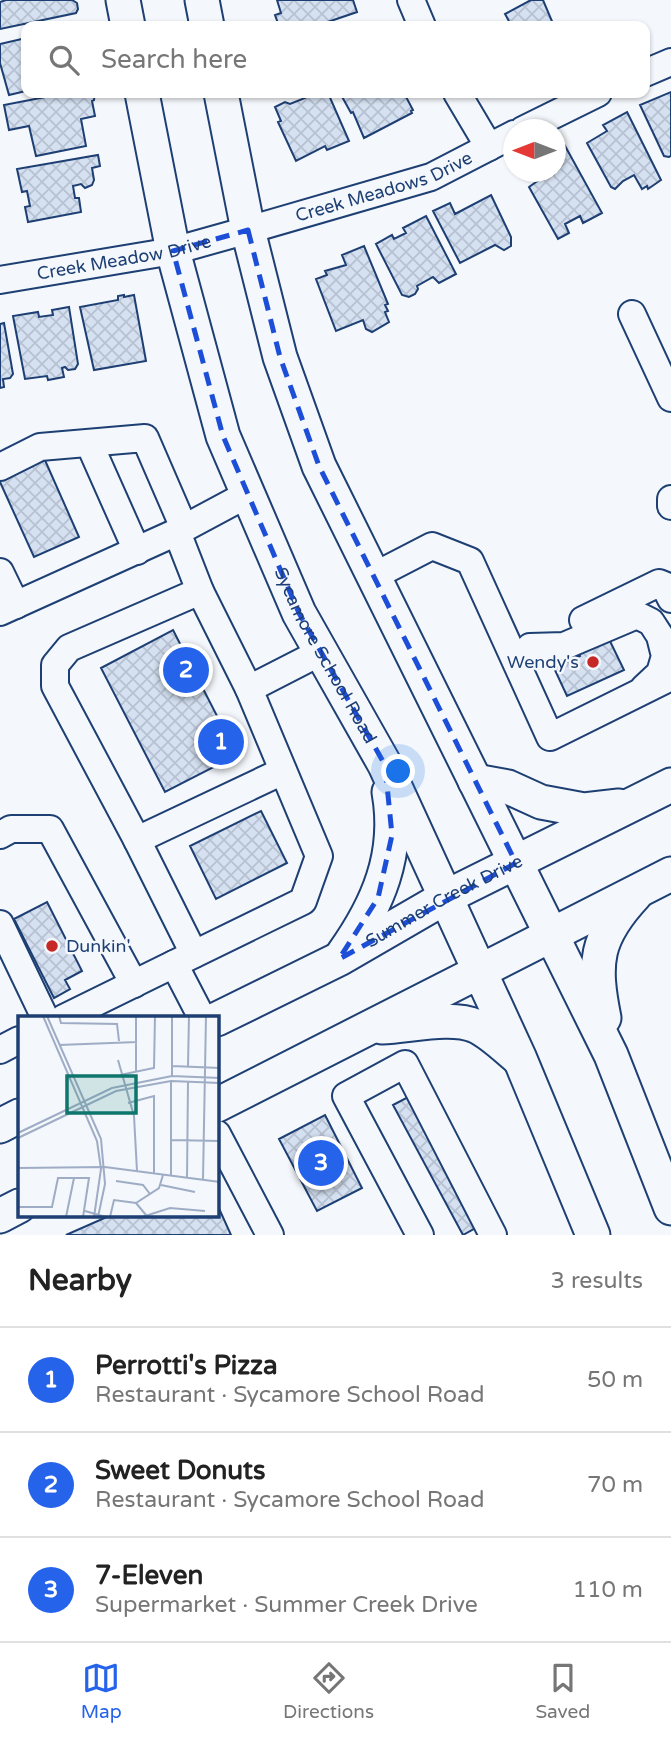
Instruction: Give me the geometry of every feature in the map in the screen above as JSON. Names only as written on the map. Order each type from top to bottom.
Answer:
[{"type":"main road","points":[[123,0],[127,21]]},
{"type":"main road","points":[[202,0],[206,21]]},
{"type":"main road","name":"Sycamore School Road","points":[[143,98],[173,251],[223,436],[299,614],[385,765],[480,971],[520,1059],[588,1233]]},
{"type":"main road","points":[[222,98],[248,230],[281,358],[319,466],[611,1055],[670,1203]]},
{"type":"main road","points":[[339,959],[378,898],[386,867],[391,835],[391,800],[385,765]]},
{"type":"main road","points":[[475,780],[508,787],[541,803],[584,810],[632,805]]},
{"type":"main road","name":"Summer Creek Drive","points":[[219,1018],[339,959],[446,897],[671,785]]},
{"type":"main road","points":[[219,1104],[671,874]]},
{"type":"main road","points":[[611,1055],[597,972],[603,943],[614,918],[640,889]]},
{"type":"main road","points":[[369,1027],[452,1021],[464,1023],[477,1027],[520,1059]]},
{"type":"main road","points":[[0,1126],[18,1117]]},
{"type":"main road","points":[[0,1216],[18,1207]]},
{"type":"street","points":[[411,0],[420,21]]},
{"type":"street","points":[[650,71],[671,61]]},
{"type":"street","points":[[460,98],[489,147]]},
{"type":"street","points":[[545,119],[588,98]]},
{"type":"street","name":"Creek Meadows Drive","points":[[248,230],[430,177],[503,139]]},
{"type":"street","name":"Creek Meadow Drive","points":[[0,280],[173,251],[248,230]]},
{"type":"street","points":[[632,314],[671,398]]},
{"type":"street","points":[[0,467],[40,447],[145,438],[181,530],[201,591],[249,689],[320,856],[303,901],[68,1016]]},
{"type":"street","points":[[89,443],[137,551]]},
{"type":"street","points":[[0,572],[8,609],[181,530],[248,494]]},
{"type":"street","points":[[671,499],[671,506]]},
{"type":"street","points":[[374,576],[432,547],[470,561],[521,651],[550,737],[671,677]]},
{"type":"street","points":[[521,651],[659,583],[664,585],[671,600]]},
{"type":"street","points":[[201,591],[69,648],[55,665],[55,686],[137,840],[184,959],[201,1016]]},
{"type":"street","points":[[521,651],[564,646],[637,615],[651,622],[660,636],[665,656],[660,673],[640,691]]},
{"type":"street","points":[[249,689],[321,652]]},
{"type":"street","points":[[137,840],[283,771]]},
{"type":"street","points":[[0,835],[11,829],[50,830],[134,984]]},
{"type":"street","points":[[0,924],[44,1016]]},
{"type":"street","points":[[0,1050],[18,1041]]},
{"type":"street","points":[[420,1235],[346,1096],[405,1063],[493,1235]]},
{"type":"street","points":[[219,1138],[270,1235]]},
{"type":"highlighted area","points":[[248,230],[280,357],[319,466],[516,863],[339,959],[378,898],[392,835],[385,765],[299,613],[223,436],[173,251]]},
{"type":"building","points":[[72,0],[77,3],[78,9],[76,13],[38,21],[21,21],[21,25],[0,29],[0,2]]},
{"type":"building","points":[[277,0],[353,0],[357,12],[331,21],[277,21],[275,15],[281,13]]},
{"type":"building","points":[[531,0],[543,0],[552,21],[509,21],[505,14]]},
{"type":"building","points":[[21,39],[21,92],[9,95],[0,63],[0,44]]},
{"type":"building","points":[[671,92],[669,157],[664,156],[640,105]]},
{"type":"building","points":[[40,98],[94,98],[92,101],[95,116],[81,119],[86,146],[36,156],[29,126],[9,130],[4,105]]},
{"type":"building","points":[[305,98],[330,98],[349,141],[327,150],[325,146],[296,161],[278,122],[281,121],[275,107],[285,102],[290,104]]},
{"type":"building","points":[[343,98],[407,98],[413,110],[412,113],[364,138],[353,112],[351,113]]},
{"type":"building","points":[[627,112],[661,180],[648,189],[647,186],[642,189],[634,175],[615,189],[611,187],[587,143],[607,131],[603,125]]},
{"type":"building","points":[[566,148],[602,213],[583,223],[580,216],[565,224],[569,233],[558,239],[529,187],[536,182],[566,182]]},
{"type":"building","points":[[98,155],[100,166],[92,168],[92,185],[85,188],[81,184],[73,186],[75,198],[79,198],[81,212],[28,222],[25,207],[30,206],[27,191],[22,192],[17,169]]},
{"type":"building","points":[[491,195],[511,237],[511,246],[504,250],[495,245],[460,263],[433,211],[450,203],[455,214]]},
{"type":"building","points":[[426,216],[456,274],[439,283],[433,277],[417,286],[415,294],[409,297],[402,295],[376,244],[392,235],[394,239],[406,233],[403,228]]},
{"type":"building","points":[[364,246],[388,304],[385,305],[388,311],[385,312],[389,322],[372,332],[366,329],[363,320],[336,331],[316,279],[327,275],[325,271],[346,265],[342,255]]},
{"type":"building","points":[[134,295],[146,361],[94,370],[80,307],[118,300],[118,296]]},
{"type":"building","points":[[69,307],[78,364],[75,369],[62,368],[64,377],[48,380],[47,376],[25,379],[13,316],[38,312],[39,317],[53,315],[52,310]]},
{"type":"building","points":[[4,323],[13,374],[10,378],[3,379],[4,387],[0,388],[0,324]]},
{"type":"building","points":[[44,458],[79,537],[34,557],[0,477]]},
{"type":"building","points":[[173,630],[237,755],[165,792],[101,668]]},
{"type":"building","name":"Wendy's","points":[[607,635],[624,670],[567,696],[554,668],[580,656],[577,650]]},
{"type":"building","points":[[261,811],[287,863],[216,899],[190,846]]},
{"type":"building","points":[[47,902],[82,971],[65,980],[70,989],[54,998],[14,919]]},
{"type":"building","points":[[410,1096],[479,1226],[463,1235],[393,1105]]},
{"type":"building","points":[[325,1115],[362,1188],[317,1211],[279,1139]]},
{"type":"building","points":[[219,1208],[231,1235],[66,1235],[104,1218],[219,1218]]},
{"type":"place","name":"Wendy's","points":[[593,662]]},
{"type":"place","name":"Sweet Donuts","points":[[186,670]]},
{"type":"place","name":"Perrotti's Pizza","points":[[221,742]]},
{"type":"place","name":"Dunkin'","points":[[52,946]]},
{"type":"place","name":"7-Eleven","points":[[321,1163]]}]
